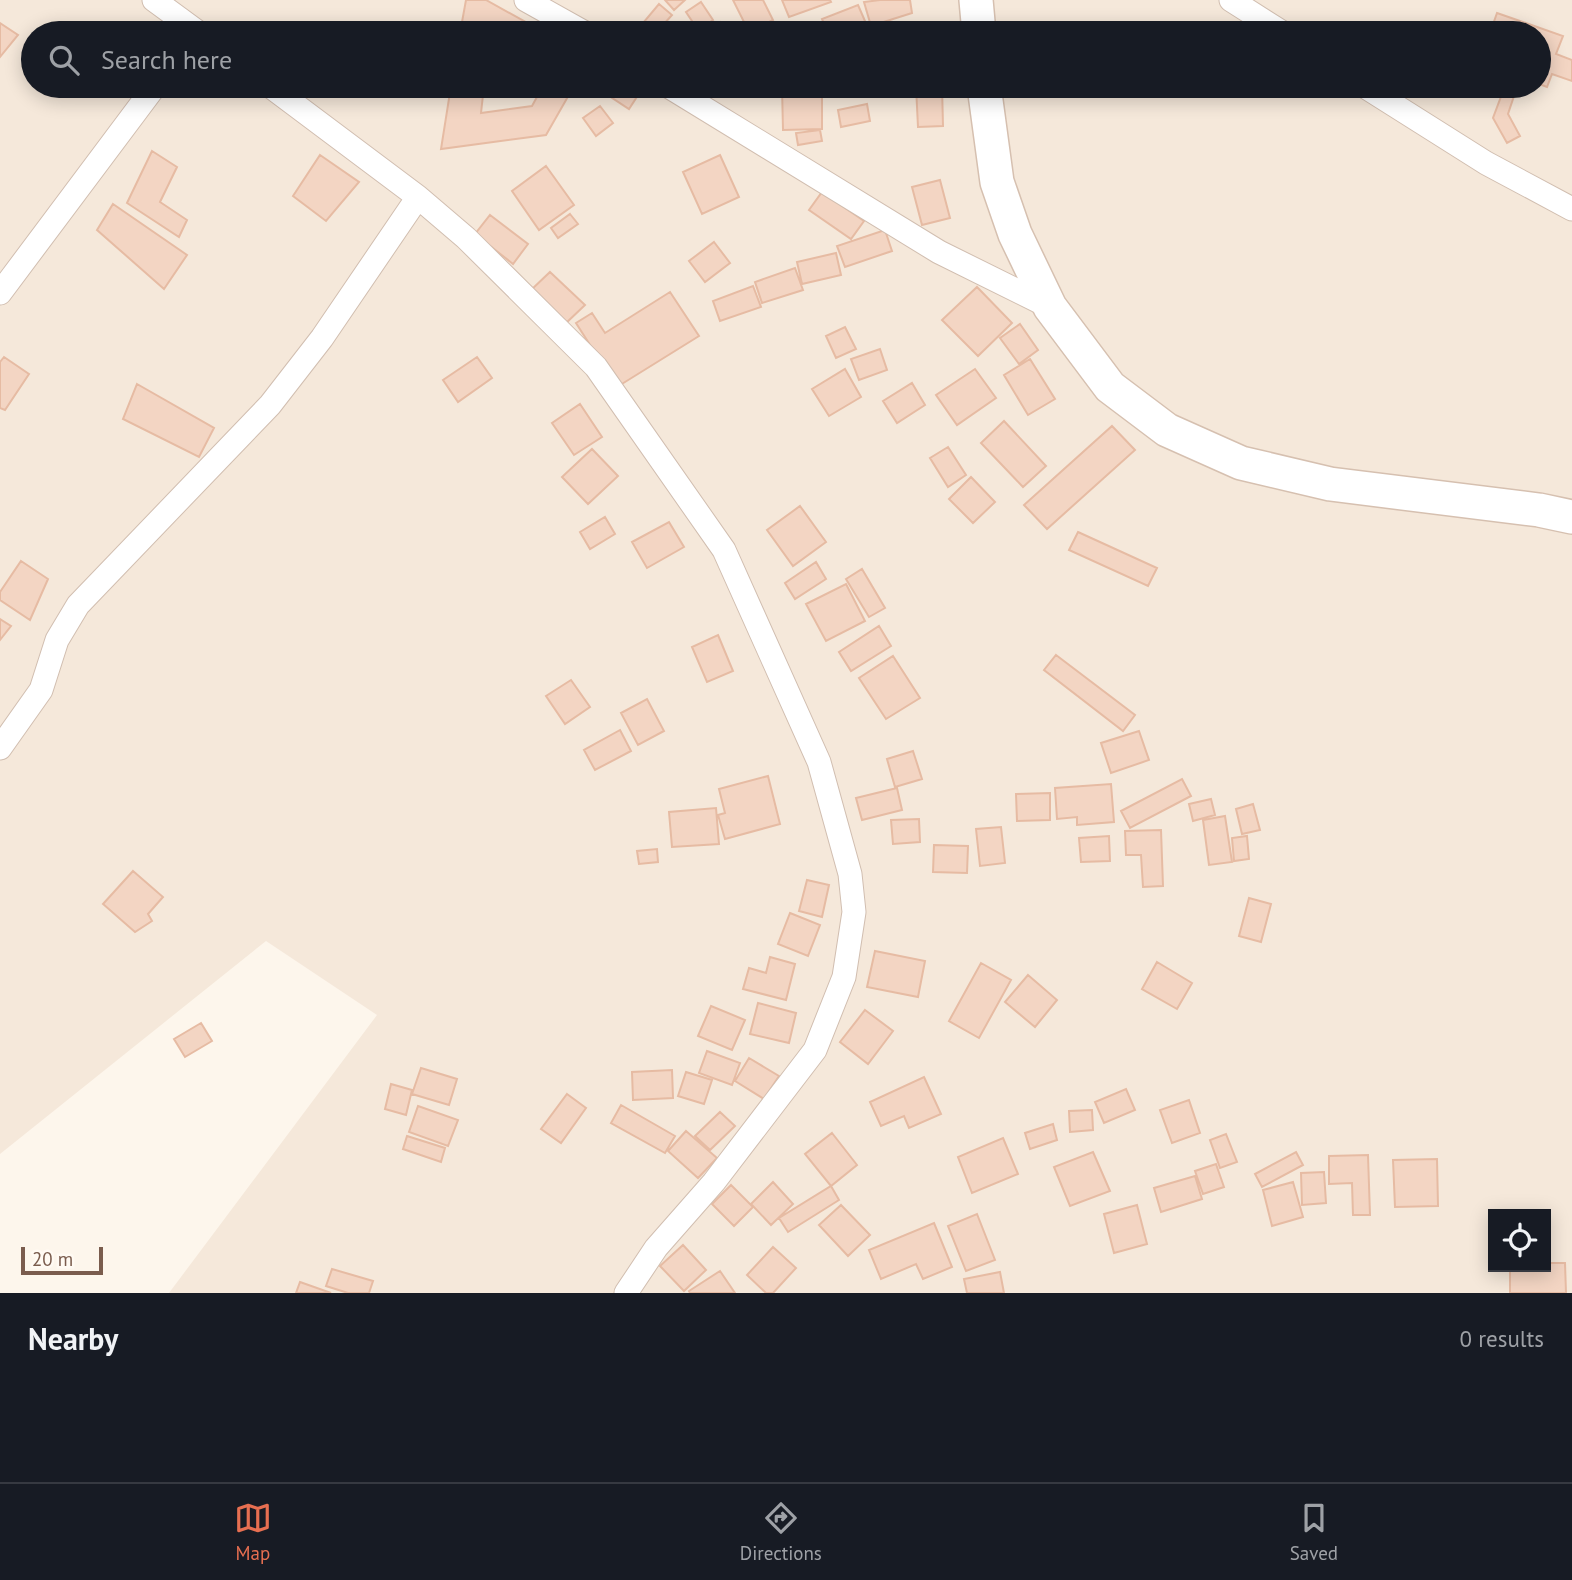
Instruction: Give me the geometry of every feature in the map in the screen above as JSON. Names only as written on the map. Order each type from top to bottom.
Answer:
[{"type":"main road","points":[[976,0],[978,21]]},
{"type":"main road","points":[[986,98],[997,182],[1015,234],[1050,307],[1110,387],[1167,430],[1241,463],[1330,484],[1539,510],[1572,517]]},
{"type":"street","points":[[154,0],[182,21]]},
{"type":"street","points":[[526,0],[564,21]]},
{"type":"street","points":[[1231,0],[1264,21]]},
{"type":"street","points":[[0,293],[146,98]]},
{"type":"street","points":[[286,98],[418,197],[466,238],[596,367],[724,550],[819,762],[850,874],[854,912],[844,977],[815,1050],[714,1182],[656,1248],[626,1293]]},
{"type":"street","points":[[688,98],[939,252],[1050,307]]},
{"type":"street","points":[[1383,98],[1486,163],[1572,209]]},
{"type":"street","points":[[0,748],[41,690],[57,640],[78,605],[270,405],[322,338],[418,197]]},
{"type":"shaded area","points":[[0,0],[1572,0],[1572,1293],[169,1293],[377,1015],[266,941],[0,1154]]},
{"type":"building","points":[[466,0],[486,0],[524,21],[462,21]]},
{"type":"building","points":[[665,0],[685,0],[674,10]]},
{"type":"building","points":[[733,0],[763,0],[773,20],[771,21],[744,21]]},
{"type":"building","points":[[782,0],[830,0],[831,2],[789,17]]},
{"type":"building","points":[[910,0],[912,13],[887,21],[870,21],[864,2]]},
{"type":"building","points":[[701,2],[713,20],[692,21],[686,12]]},
{"type":"building","points":[[659,4],[672,15],[667,21],[645,21]]},
{"type":"building","points":[[858,5],[865,21],[823,21],[822,19]]},
{"type":"building","points":[[1497,13],[1520,21],[1494,21]]},
{"type":"building","points":[[0,23],[18,35],[0,57]]},
{"type":"building","points":[[1551,32],[1563,36],[1556,54],[1572,60],[1572,81],[1552,74],[1551,77]]},
{"type":"building","points":[[449,98],[483,98],[481,113],[532,106],[536,98],[567,98],[546,135],[441,149]]},
{"type":"building","points":[[612,98],[636,98],[629,109]]},
{"type":"building","points":[[782,98],[822,98],[822,129],[783,130]]},
{"type":"building","points":[[917,98],[942,98],[943,126],[918,127]]},
{"type":"building","points":[[1500,98],[1513,98],[1508,114],[1520,136],[1507,143],[1493,118]]},
{"type":"building","points":[[867,104],[870,121],[841,127],[838,110]]},
{"type":"building","points":[[600,106],[613,123],[596,136],[583,118]]},
{"type":"building","points":[[820,130],[822,141],[798,145],[796,133]]},
{"type":"building","points":[[152,151],[177,167],[160,202],[187,220],[179,237],[127,203]]},
{"type":"building","points":[[320,155],[359,182],[326,221],[293,196]]},
{"type":"building","points":[[720,155],[739,197],[702,214],[683,172]]},
{"type":"building","points":[[546,166],[574,205],[539,230],[512,191]]},
{"type":"building","points":[[940,180],[950,218],[922,225],[912,187]]},
{"type":"building","points":[[822,192],[864,221],[851,239],[809,210]]},
{"type":"building","points":[[113,204],[187,255],[164,289],[97,230]]},
{"type":"building","points":[[570,214],[578,224],[558,238],[551,228]]},
{"type":"building","points":[[490,215],[528,244],[513,264],[475,234]]},
{"type":"building","points":[[885,230],[892,251],[845,267],[837,246]]},
{"type":"building","points":[[714,242],[730,263],[705,282],[689,261]]},
{"type":"building","points":[[836,253],[841,275],[802,284],[797,262]]},
{"type":"building","points":[[795,268],[803,290],[762,303],[755,282]]},
{"type":"building","points":[[550,272],[585,305],[565,324],[531,290]]},
{"type":"building","points":[[753,286],[761,307],[720,321],[713,301]]},
{"type":"building","points":[[977,287],[1012,323],[978,356],[942,320]]},
{"type":"building","points":[[670,292],[699,336],[617,387],[576,323],[592,313],[605,333]]},
{"type":"building","points":[[1020,324],[1038,350],[1019,364],[1000,338]]},
{"type":"building","points":[[845,327],[856,349],[836,358],[826,336]]},
{"type":"building","points":[[880,349],[887,370],[859,380],[851,359]]},
{"type":"building","points":[[4,357],[29,374],[5,410],[0,408],[0,362]]},
{"type":"building","points":[[477,357],[492,378],[458,402],[443,380]]},
{"type":"building","points":[[1030,359],[1055,399],[1028,415],[1004,375]]},
{"type":"building","points":[[845,369],[861,397],[829,416],[812,389]]},
{"type":"building","points":[[975,369],[996,398],[957,425],[936,395]]},
{"type":"building","points":[[912,383],[925,405],[897,423],[883,401]]},
{"type":"building","points":[[137,384],[214,428],[199,457],[123,419]]},
{"type":"building","points":[[580,404],[602,437],[574,455],[552,423]]},
{"type":"building","points":[[1004,421],[1046,466],[1023,487],[981,443]]},
{"type":"building","points":[[1112,426],[1135,450],[1047,529],[1024,505]]},
{"type":"building","points":[[948,447],[966,475],[948,487],[930,458]]},
{"type":"building","points":[[592,449],[618,476],[588,504],[562,477]]},
{"type":"building","points":[[971,477],[995,502],[973,523],[949,499]]},
{"type":"building","points":[[800,506],[826,542],[793,566],[767,530]]},
{"type":"building","points":[[605,517],[615,534],[590,549],[580,532]]},
{"type":"building","points":[[669,522],[684,547],[647,568],[632,542]]},
{"type":"building","points":[[1078,532],[1157,568],[1148,586],[1069,550]]},
{"type":"building","points":[[21,561],[48,579],[30,620],[0,600],[0,592]]},
{"type":"building","points":[[816,562],[826,579],[795,599],[785,583]]},
{"type":"building","points":[[862,569],[885,608],[869,617],[846,579]]},
{"type":"building","points":[[846,584],[865,621],[826,641],[806,604]]},
{"type":"building","points":[[0,619],[11,626],[0,640]]},
{"type":"building","points":[[879,626],[891,646],[851,671],[839,652]]},
{"type":"building","points":[[718,635],[733,671],[707,682],[692,647]]},
{"type":"building","points":[[1056,655],[1135,715],[1123,731],[1044,670]]},
{"type":"building","points":[[893,656],[920,698],[886,719],[859,678]]},
{"type":"building","points":[[571,680],[590,707],[565,724],[546,696]]},
{"type":"building","points":[[647,699],[664,731],[638,745],[621,713]]},
{"type":"building","points":[[620,730],[631,751],[595,770],[584,750]]},
{"type":"building","points":[[1139,731],[1149,760],[1111,773],[1101,743]]},
{"type":"building","points":[[913,751],[922,779],[895,787],[887,759]]},
{"type":"building","points":[[768,776],[780,824],[725,839],[718,815],[725,813],[719,789]]},
{"type":"building","points":[[1182,779],[1191,796],[1130,828],[1121,811]]},
{"type":"building","points":[[1111,784],[1114,822],[1077,825],[1077,817],[1057,819],[1055,788]]},
{"type":"building","points":[[897,788],[902,810],[862,820],[856,798]]},
{"type":"building","points":[[1050,793],[1050,820],[1017,821],[1016,794]]},
{"type":"building","points":[[1211,799],[1215,815],[1193,821],[1189,804]]},
{"type":"building","points":[[1253,804],[1260,830],[1242,834],[1236,809]]},
{"type":"building","points":[[716,808],[719,844],[672,847],[669,812]]},
{"type":"building","points":[[1225,816],[1232,862],[1209,865],[1203,820]]},
{"type":"building","points":[[919,819],[920,842],[893,844],[891,820]]},
{"type":"building","points":[[1001,827],[1005,863],[980,866],[976,829]]},
{"type":"building","points":[[1161,830],[1163,886],[1143,887],[1141,855],[1126,855],[1125,831]]},
{"type":"building","points":[[1109,836],[1110,861],[1081,862],[1079,838]]},
{"type":"building","points":[[1247,836],[1249,859],[1234,861],[1232,838]]},
{"type":"building","points":[[934,845],[968,846],[967,873],[933,872]]},
{"type":"building","points":[[657,849],[658,862],[639,864],[637,851]]},
{"type":"building","points":[[133,871],[163,897],[148,914],[152,921],[135,932],[103,904]]},
{"type":"building","points":[[807,880],[829,885],[822,917],[799,911]]},
{"type":"building","points":[[1249,898],[1271,904],[1261,942],[1239,936]]},
{"type":"building","points":[[790,913],[820,925],[808,956],[778,944]]},
{"type":"building","points":[[875,951],[925,961],[918,997],[867,987]]},
{"type":"building","points":[[770,957],[795,964],[786,1000],[743,989],[749,968],[766,973]]},
{"type":"building","points":[[1157,962],[1192,983],[1177,1009],[1142,989]]},
{"type":"building","points":[[981,963],[1011,980],[979,1038],[949,1021]]},
{"type":"building","points":[[1028,975],[1057,1000],[1035,1027],[1005,1002]]},
{"type":"building","points":[[758,1003],[796,1013],[789,1043],[750,1034]]},
{"type":"building","points":[[711,1006],[745,1020],[732,1050],[698,1036]]},
{"type":"building","points":[[865,1010],[893,1031],[868,1064],[840,1042]]},
{"type":"building","points":[[201,1023],[212,1041],[185,1057],[174,1039]]},
{"type":"building","points":[[707,1051],[740,1063],[732,1085],[699,1073]]},
{"type":"building","points":[[749,1058],[779,1076],[764,1099],[735,1081]]},
{"type":"building","points":[[421,1068],[457,1079],[449,1105],[412,1094]]},
{"type":"building","points":[[672,1070],[673,1098],[633,1100],[632,1072]]},
{"type":"building","points":[[686,1072],[712,1080],[704,1104],[678,1096]]},
{"type":"building","points":[[924,1077],[941,1114],[909,1128],[904,1116],[881,1126],[870,1102]]},
{"type":"building","points":[[391,1084],[412,1090],[406,1115],[385,1109]]},
{"type":"building","points":[[1126,1089],[1135,1110],[1104,1123],[1095,1102]]},
{"type":"building","points":[[567,1094],[586,1108],[561,1143],[541,1129]]},
{"type":"building","points":[[1189,1100],[1200,1133],[1172,1143],[1160,1110]]},
{"type":"building","points":[[621,1105],[675,1136],[665,1153],[611,1123]]},
{"type":"building","points":[[418,1106],[458,1120],[448,1146],[409,1132]]},
{"type":"building","points":[[1092,1110],[1093,1130],[1070,1132],[1069,1111]]},
{"type":"building","points":[[720,1112],[735,1126],[710,1150],[695,1136]]},
{"type":"building","points":[[1053,1124],[1057,1140],[1030,1149],[1025,1133]]},
{"type":"building","points":[[686,1131],[717,1158],[698,1178],[668,1151]]},
{"type":"building","points":[[832,1133],[857,1165],[831,1186],[805,1154]]},
{"type":"building","points":[[1226,1134],[1237,1162],[1220,1168],[1210,1140]]},
{"type":"building","points":[[407,1136],[445,1148],[441,1162],[403,1149]]},
{"type":"building","points":[[1003,1138],[1018,1174],[972,1193],[958,1157]]},
{"type":"building","points":[[1093,1152],[1110,1191],[1070,1206],[1054,1167]]},
{"type":"building","points":[[1296,1152],[1303,1165],[1262,1187],[1255,1174]]},
{"type":"building","points":[[1368,1155],[1370,1215],[1353,1215],[1352,1183],[1329,1184],[1329,1156]]},
{"type":"building","points":[[1437,1159],[1438,1206],[1395,1207],[1393,1160]]},
{"type":"building","points":[[1216,1164],[1224,1187],[1203,1194],[1195,1171]]},
{"type":"building","points":[[1324,1172],[1326,1203],[1302,1205],[1301,1173]]},
{"type":"building","points":[[1195,1176],[1202,1199],[1161,1212],[1154,1188]]},
{"type":"building","points":[[773,1182],[793,1204],[771,1225],[751,1204]]},
{"type":"building","points":[[1293,1182],[1303,1217],[1272,1226],[1263,1190]]},
{"type":"building","points":[[731,1185],[753,1207],[734,1226],[712,1204]]},
{"type":"building","points":[[831,1186],[839,1200],[788,1232],[779,1218]]},
{"type":"building","points":[[841,1205],[870,1235],[848,1256],[819,1225]]},
{"type":"building","points":[[1137,1205],[1147,1244],[1114,1253],[1104,1214]]},
{"type":"building","points":[[977,1214],[995,1260],[966,1271],[948,1226]]},
{"type":"building","points":[[934,1223],[952,1267],[923,1279],[916,1264],[881,1279],[869,1250]]},
{"type":"building","points":[[683,1245],[706,1270],[684,1291],[660,1266]]},
{"type":"building","points":[[773,1247],[796,1268],[773,1293],[766,1293],[747,1275]]},
{"type":"building","points":[[1551,1263],[1565,1263],[1566,1293],[1510,1293],[1510,1272],[1551,1272]]},
{"type":"building","points":[[332,1269],[373,1281],[369,1293],[348,1293],[326,1286]]},
{"type":"building","points":[[720,1271],[735,1293],[690,1293],[689,1291]]},
{"type":"building","points":[[1000,1272],[1004,1293],[967,1293],[964,1279]]},
{"type":"building","points":[[300,1282],[331,1293],[296,1293]]}]
